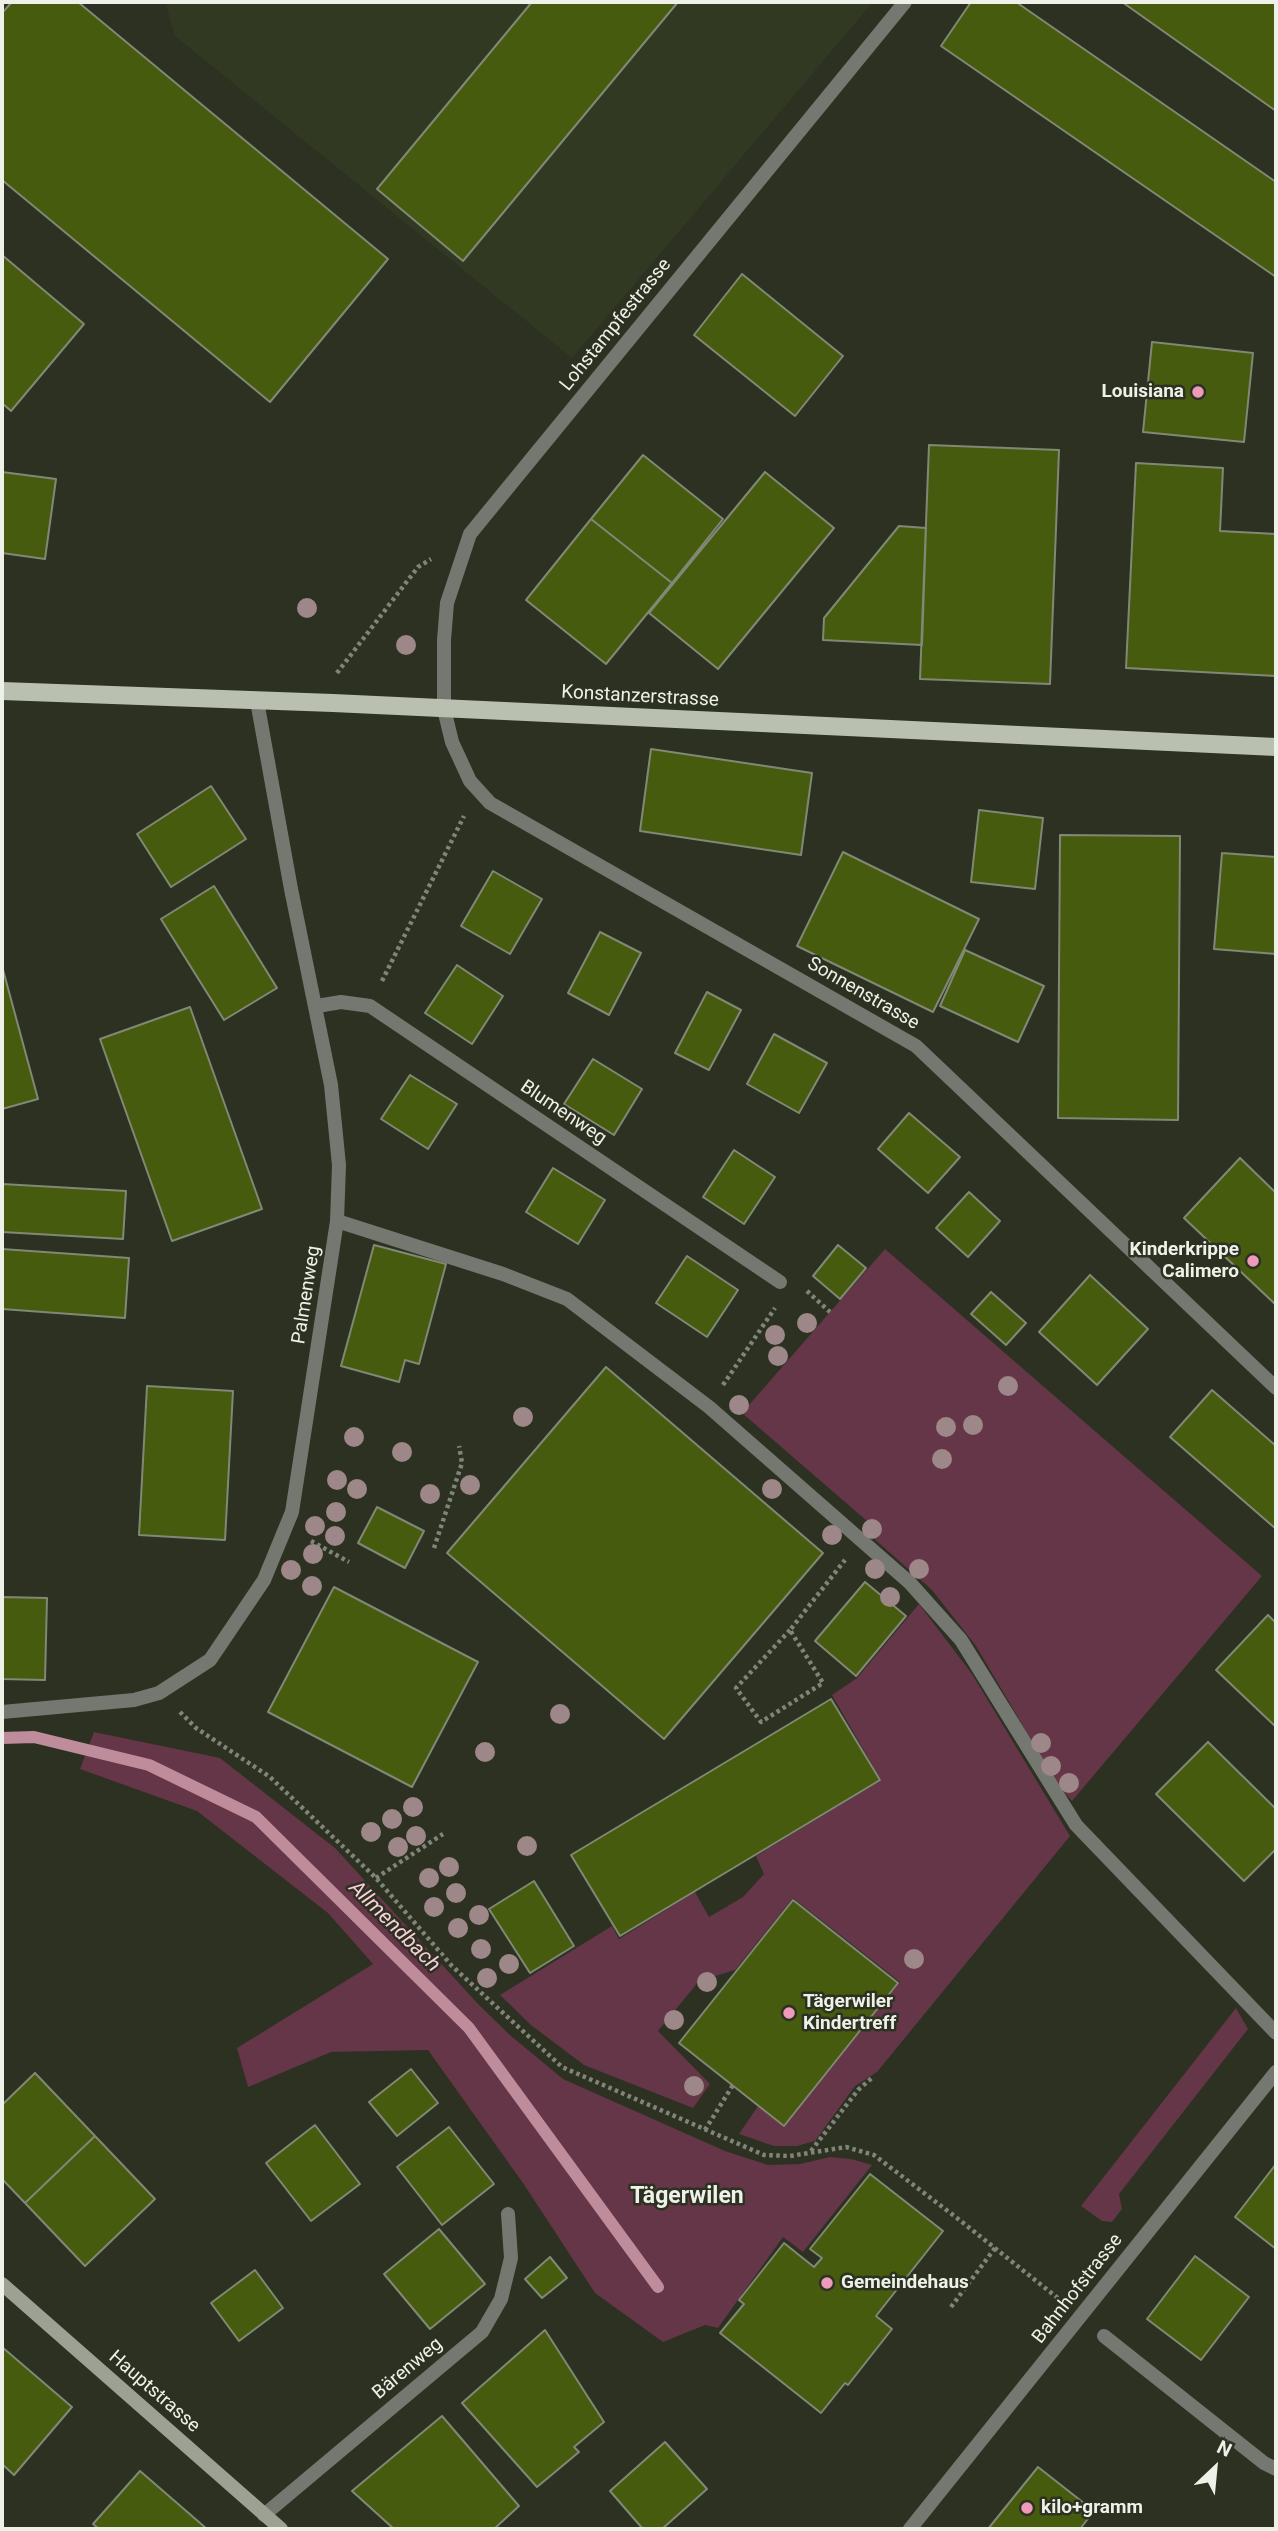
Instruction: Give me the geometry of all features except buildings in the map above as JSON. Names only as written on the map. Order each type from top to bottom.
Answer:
[{"type":"main road","name":"Konstanzerstrasse","points":[[2,691],[1276,747]]},
{"type":"street","name":"Lohstampfestrasse","points":[[444,709],[447,603],[470,534],[905,2]]},
{"type":"street","name":"Palmenweg","points":[[2,1712],[134,1700],[159,1693],[210,1660],[264,1580],[292,1512],[337,1220],[339,1165],[331,1085],[317,1006],[291,890],[257,701]]},
{"type":"street","name":"Sonnenstrasse","points":[[444,709],[459,762],[476,790],[490,803],[916,1046],[1276,1388]]},
{"type":"street","name":"Blumenweg","points":[[317,1006],[341,1002],[370,1006],[784,1285]]},
{"type":"street","points":[[337,1220],[503,1274],[567,1299],[709,1406],[910,1583],[961,1640],[1076,1825],[1276,2033]]},
{"type":"street","name":"Bahnhofstrasse","points":[[910,2529],[1276,2072]]},
{"type":"street","name":"Bärenweg","points":[[264,2515],[482,2332],[501,2299],[511,2258],[509,2214]]},
{"type":"street","name":"Hauptstrasse","points":[[2,2284],[281,2529]]},
{"type":"street","points":[[1104,2336],[1264,2463],[1276,2469]]},
{"type":"path","points":[[334,677],[418,567],[470,534]]},
{"type":"path","points":[[370,1006],[466,812]]},
{"type":"path","points":[[709,1406],[784,1285],[795,1280],[830,1312]]},
{"type":"path","points":[[434,1548],[462,1463],[459,1446]]},
{"type":"path","points":[[286,1526],[349,1562]]},
{"type":"path","points":[[790,1630],[823,1683],[761,1722],[736,1688],[790,1630],[838,1567]]},
{"type":"path","points":[[159,1693],[196,1728],[270,1777],[376,1878],[453,1966],[562,2067],[764,2155],[790,2156],[846,2147],[874,2155],[1060,2300]]},
{"type":"path","points":[[376,1878],[443,1834]]},
{"type":"path","points":[[811,2152],[858,2090],[873,2077]]},
{"type":"path","points":[[705,2130],[733,2085]]},
{"type":"path","points":[[951,2307],[995,2248]]},
{"type":"shaded area","points":[[165,2],[873,2],[572,358],[175,36]]},
{"type":"shaded area","points":[[885,1249],[1262,1576],[1072,1801],[1059,1787],[976,1646],[932,1590],[862,1528],[867,1521],[742,1413]]},
{"type":"shaded area","points":[[919,1604],[972,1674],[1070,1836],[877,2072],[855,2086],[815,2141],[797,2146],[774,2146],[739,2134],[758,2106],[784,2127],[900,1982],[793,1898],[735,1970],[699,1981],[658,2031],[710,2084],[693,2108],[584,2065],[531,2025],[500,1995],[612,1926],[619,1939],[695,1892],[709,1917],[743,1897],[764,1874],[756,1856],[881,1780],[832,1695],[857,1678]]},
{"type":"shaded area","points":[[94,1732],[220,1758],[335,1848],[479,2005],[511,2036],[563,2079],[725,2151],[768,2165],[800,2164],[830,2157],[872,2165],[803,2252],[783,2237],[718,2328],[705,2325],[663,2342],[595,2293],[523,2183],[428,2050],[331,2052],[248,2087],[237,2048],[373,1964],[328,1913],[197,1811],[80,1769]]},
{"type":"shaded area","points":[[1236,2008],[1248,2029],[1119,2194],[1122,2209],[1112,2222],[1102,2221],[1081,2206]]},
{"type":"waterway","name":"Allmendbach","points":[[2,1738],[34,1737],[149,1765],[256,1817],[469,2028],[658,2287]]},
{"type":"place","name":"Louisiana","points":[[1198,392]]},
{"type":"place","name":"Kinderkrippe Calimero","points":[[1253,1261]]},
{"type":"place","name":"Tägerwiler Kindertreff","points":[[789,2013]]},
{"type":"place","name":"Gemeindehaus","points":[[827,2283]]},
{"type":"place","name":"kilo+gramm","points":[[1027,2508]]},
{"type":"district","name":"Tägerwilen","points":[[687,2197]]}]
